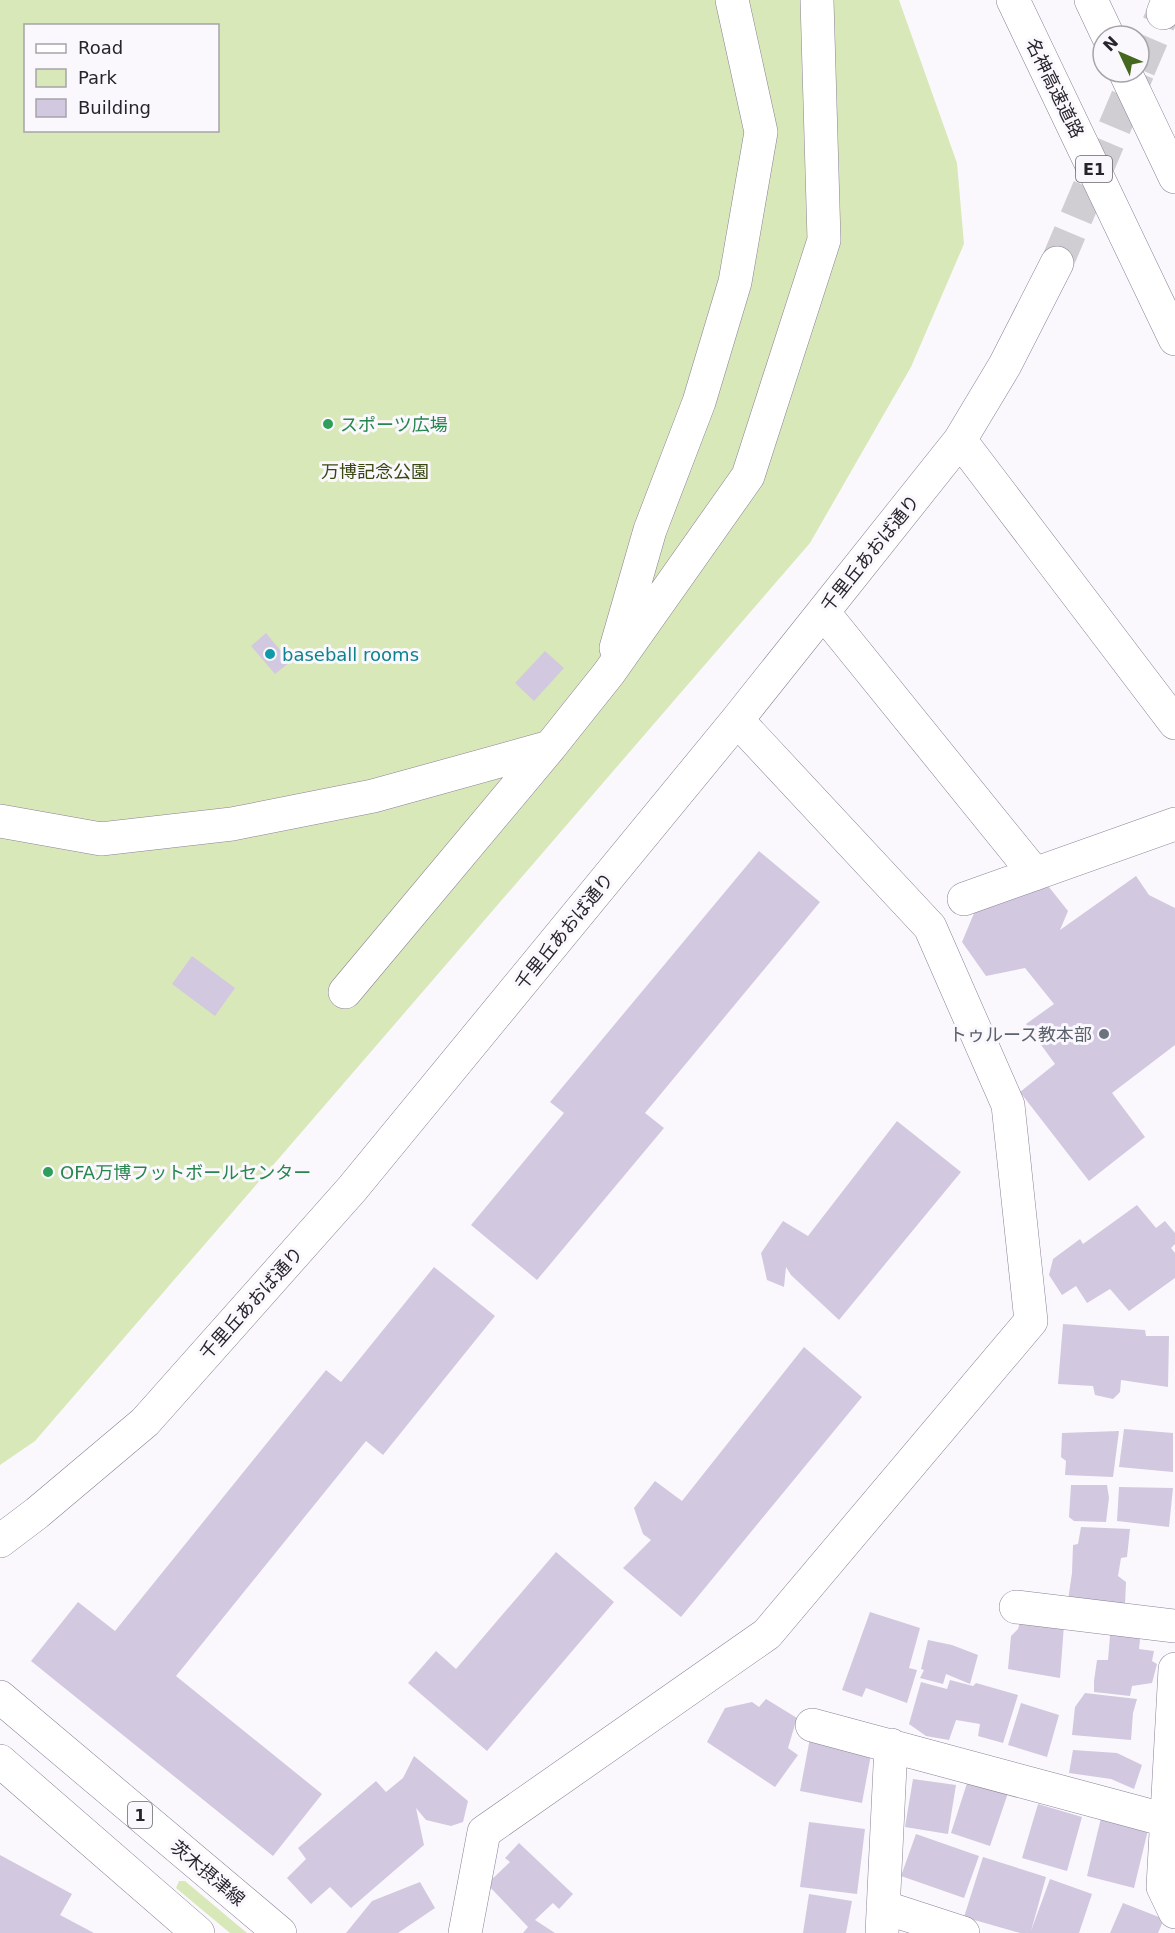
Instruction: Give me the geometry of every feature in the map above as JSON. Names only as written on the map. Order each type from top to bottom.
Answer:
[{"type":"main road","points":[[609,673],[650,530],[699,402],[735,282],[761,132],[732,0]]},
{"type":"main road","points":[[345,992],[609,673],[748,476],[824,240],[817,0]]},
{"type":"main road","name":"名神高速道路","points":[[1013,0],[1175,339]]},
{"type":"main road","points":[[1091,0],[1102,24]]},
{"type":"main road","points":[[1131,84],[1175,177]]},
{"type":"main road","name":"千里丘あおば通り","points":[[0,1541],[37,1513],[145,1422],[352,1190],[737,720],[960,440],[1005,365],[1057,263]]},
{"type":"main road","points":[[960,440],[1175,723]]},
{"type":"main road","points":[[823,612],[1035,874]]},
{"type":"main road","points":[[465,1933],[484,1832],[767,1634],[1031,1321],[1008,1105],[930,927],[737,720]]},
{"type":"main road","points":[[0,821],[101,839],[232,824],[373,796],[550,747]]},
{"type":"main road","points":[[964,899],[1175,824]]},
{"type":"main road","points":[[1016,1607],[1175,1626]]},
{"type":"main road","points":[[1175,1669],[1169,1837],[1163,1887],[1175,1912]]},
{"type":"main road","name":"茨木摂津線","points":[[0,1697],[280,1933]]},
{"type":"main road","points":[[812,1725],[891,1745],[1169,1837]]},
{"type":"main road","points":[[891,1745],[882,1920],[963,1933]]},
{"type":"main road","points":[[0,1761],[198,1933]]},
{"type":"green space","name":"万博記念公園","points":[[0,0],[899,0],[957,163],[964,244],[911,367],[810,543],[35,1441],[0,1465]]},
{"type":"green space","points":[[179,1881],[185,1881],[247,1933],[230,1933],[176,1888]]},
{"type":"building","name":"baseball rooms","points":[[266,633],[290,662],[275,674],[251,646]]},
{"type":"building","points":[[545,651],[564,668],[534,701],[515,683]]},
{"type":"building","points":[[759,851],[820,902],[645,1113],[664,1128],[537,1280],[471,1225],[564,1113],[550,1102]]},
{"type":"building","name":"トゥルース教本部","points":[[1136,876],[1149,895],[1175,908],[1175,1045],[1112,1093],[1145,1137],[1089,1181],[1020,1092],[1055,1064],[1026,1024],[1054,1004],[1025,968],[986,976],[962,942],[977,906],[1045,882],[1068,911],[1060,930]]},
{"type":"building","points":[[192,956],[235,988],[215,1016],[172,984]]},
{"type":"building","points":[[897,1121],[961,1172],[839,1320],[791,1275],[786,1267],[784,1287],[767,1280],[761,1253],[783,1221],[808,1236]]},
{"type":"building","points":[[1137,1205],[1156,1228],[1165,1221],[1175,1233],[1175,1244],[1171,1248],[1175,1253],[1175,1278],[1129,1311],[1110,1289],[1087,1303],[1076,1286],[1062,1295],[1049,1275],[1053,1259],[1080,1239],[1083,1244]]},
{"type":"building","points":[[434,1267],[495,1316],[383,1455],[366,1441],[176,1676],[322,1794],[273,1856],[31,1661],[78,1602],[115,1631],[326,1370],[341,1382]]},
{"type":"building","points":[[1063,1324],[1145,1330],[1146,1336],[1169,1336],[1168,1387],[1121,1380],[1120,1392],[1113,1399],[1095,1395],[1093,1386],[1058,1384]]},
{"type":"building","points":[[804,1347],[862,1397],[681,1617],[623,1568],[651,1540],[643,1534],[634,1508],[655,1481],[682,1501]]},
{"type":"building","points":[[1124,1429],[1173,1433],[1173,1472],[1119,1467]]},
{"type":"building","points":[[1119,1431],[1113,1477],[1065,1475],[1066,1461],[1061,1457],[1062,1433]]},
{"type":"building","points":[[1071,1485],[1107,1485],[1109,1498],[1106,1522],[1074,1521],[1069,1517]]},
{"type":"building","points":[[1119,1487],[1173,1488],[1169,1527],[1117,1521]]},
{"type":"building","points":[[1081,1527],[1130,1529],[1127,1557],[1121,1558],[1118,1576],[1126,1582],[1125,1605],[1068,1600],[1073,1545],[1078,1544]]},
{"type":"building","points":[[556,1552],[614,1602],[487,1751],[408,1683],[436,1651],[456,1669]]},
{"type":"building","points":[[870,1612],[920,1628],[909,1668],[917,1670],[907,1703],[866,1688],[862,1697],[842,1690]]},
{"type":"building","points":[[1021,1619],[1064,1625],[1060,1678],[1008,1669],[1011,1636],[1018,1629]]},
{"type":"building","points":[[1111,1624],[1141,1630],[1139,1649],[1154,1651],[1152,1661],[1157,1664],[1152,1683],[1132,1686],[1130,1696],[1094,1692],[1097,1660],[1108,1660]]},
{"type":"building","points":[[928,1640],[952,1645],[978,1655],[970,1684],[946,1674],[943,1684],[920,1678],[924,1670],[921,1669]]},
{"type":"building","points":[[950,1680],[973,1686],[976,1683],[1018,1695],[1003,1743],[978,1736],[980,1724],[956,1720],[949,1740],[926,1736],[909,1724],[921,1682],[947,1689]]},
{"type":"building","points":[[1085,1693],[1137,1699],[1133,1713],[1131,1740],[1072,1735],[1075,1707]]},
{"type":"building","points":[[766,1699],[797,1718],[788,1748],[798,1755],[775,1787],[707,1742],[725,1708],[752,1702],[759,1707]]},
{"type":"building","points":[[1021,1703],[1059,1715],[1047,1757],[1008,1745]]},
{"type":"building","points":[[810,1738],[872,1749],[862,1803],[800,1791]]},
{"type":"building","points":[[1073,1750],[1117,1753],[1142,1765],[1134,1789],[1111,1779],[1069,1773]]},
{"type":"building","points":[[414,1756],[468,1801],[463,1822],[451,1826],[426,1820],[416,1808],[424,1845],[351,1908],[330,1887],[311,1904],[287,1878],[306,1859],[298,1848],[376,1781],[386,1792],[403,1778]]},
{"type":"building","points":[[913,1779],[956,1785],[948,1834],[905,1827]]},
{"type":"building","points":[[968,1780],[1008,1793],[990,1846],[951,1833]]},
{"type":"building","points":[[1038,1804],[1082,1817],[1067,1871],[1022,1858]]},
{"type":"building","points":[[1101,1818],[1148,1830],[1134,1888],[1087,1876]]},
{"type":"building","points":[[809,1822],[865,1829],[857,1894],[800,1887]]},
{"type":"building","points":[[916,1834],[979,1856],[964,1898],[901,1876]]},
{"type":"building","points":[[519,1843],[573,1894],[559,1909],[553,1903],[535,1920],[555,1933],[523,1933],[528,1927],[487,1884],[510,1862],[505,1858]]},
{"type":"building","points":[[0,1855],[72,1894],[60,1915],[94,1933],[0,1933]]},
{"type":"building","points":[[983,1857],[1046,1877],[1031,1931],[1050,1879],[1092,1894],[1079,1933],[1020,1933],[964,1917]]},
{"type":"building","points":[[420,1882],[435,1908],[398,1933],[346,1933],[372,1901]]},
{"type":"building","points":[[809,1894],[852,1901],[846,1933],[803,1933]]},
{"type":"building","points":[[1123,1903],[1164,1919],[1158,1933],[1110,1933]]},
{"type":"tunnel","points":[[1151,41],[1163,13]]},
{"type":"tunnel","points":[[1057,263],[1133,84]]},
{"type":"place","name":"スポーツ広場","points":[[328,424]]},
{"type":"place","name":"baseball rooms","points":[[270,654]]},
{"type":"place","name":"トゥルース教本部","points":[[1104,1034]]},
{"type":"place","name":"OFA万博フットボールセンター","points":[[48,1172]]}]
